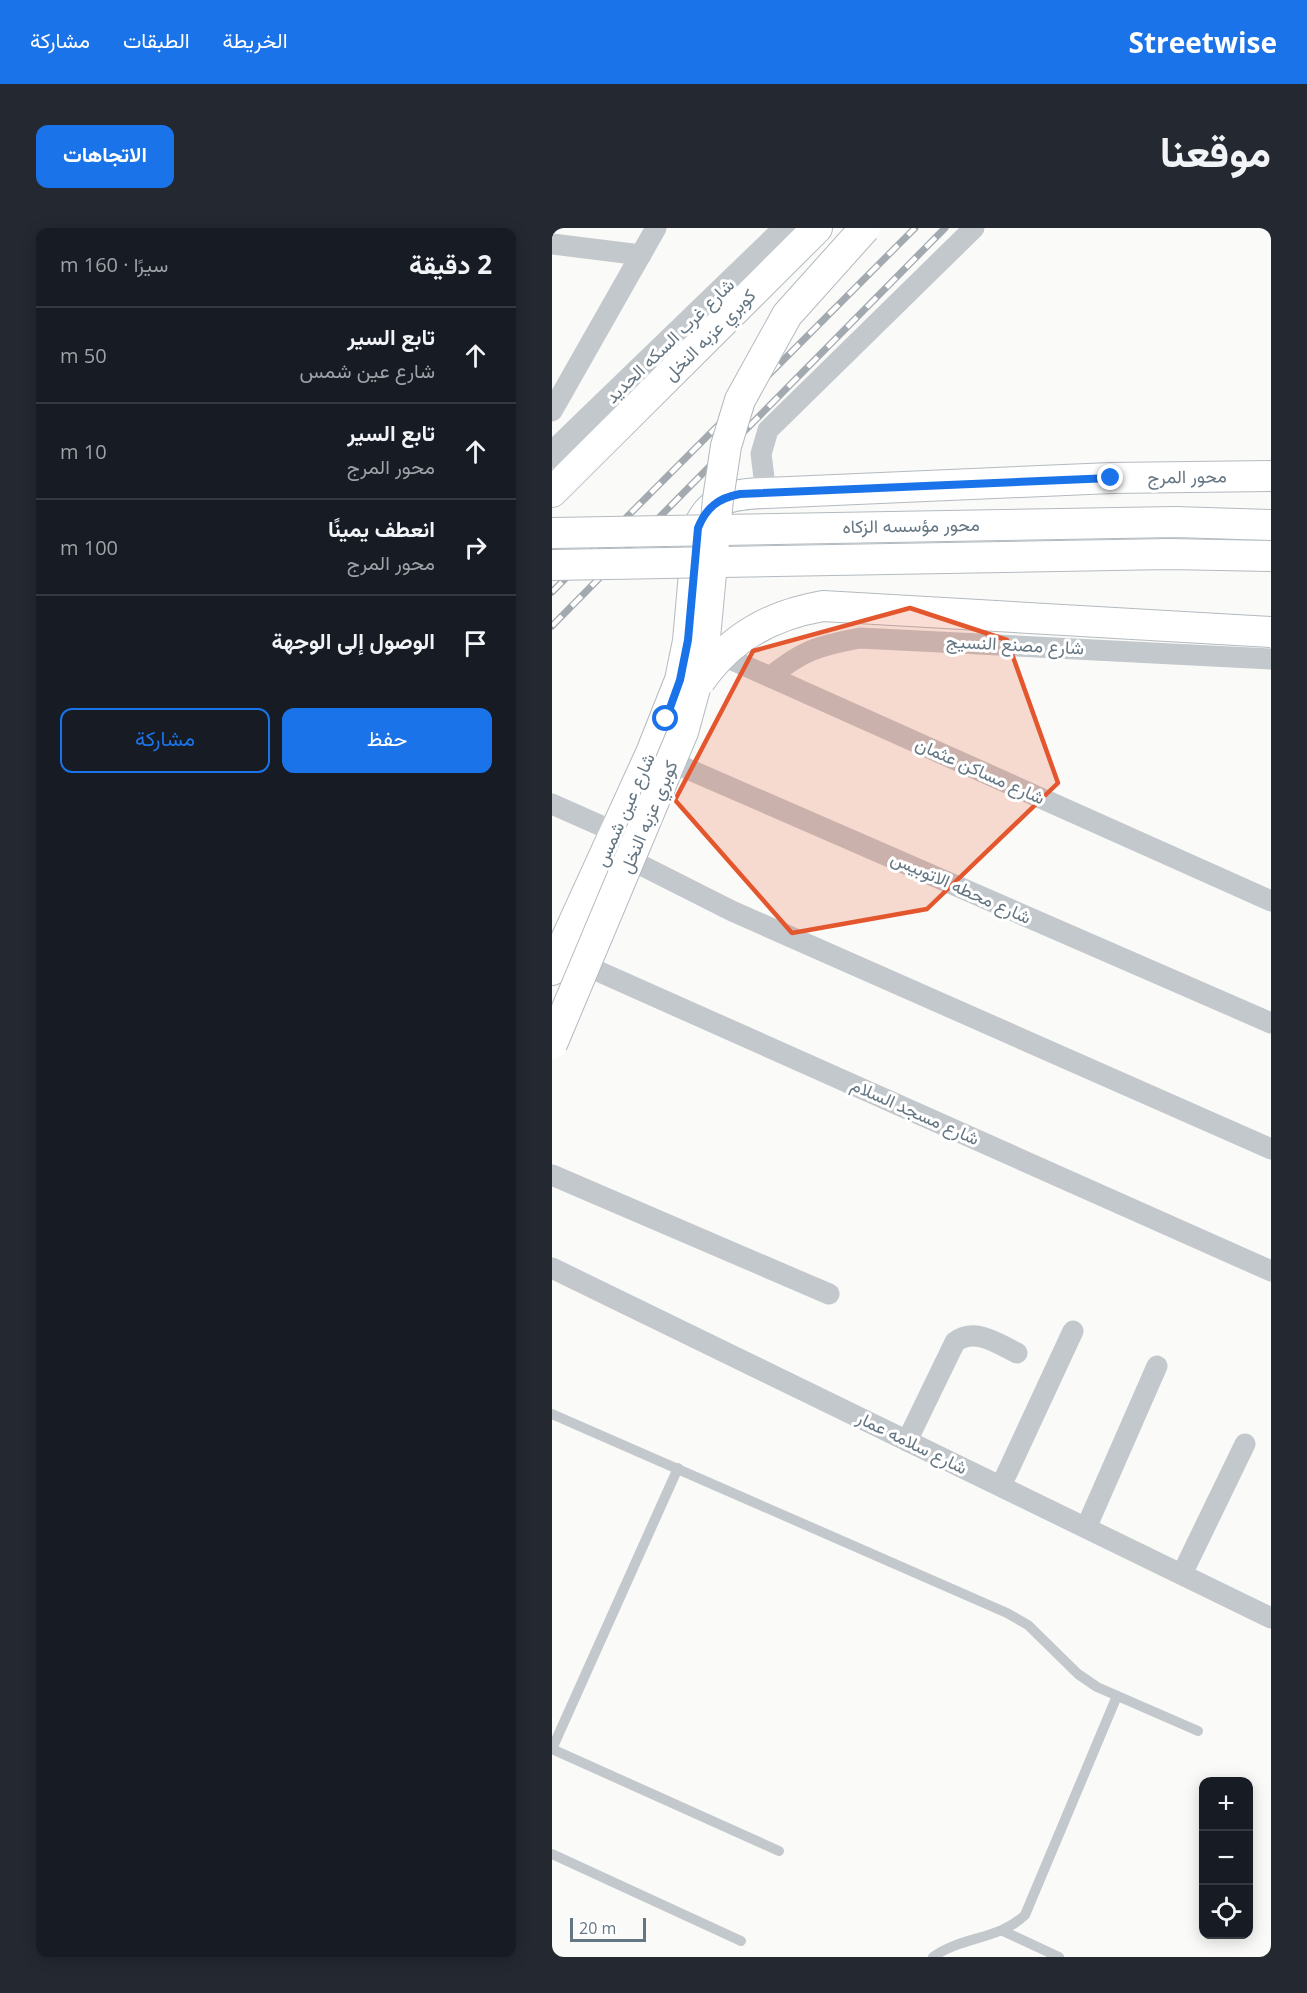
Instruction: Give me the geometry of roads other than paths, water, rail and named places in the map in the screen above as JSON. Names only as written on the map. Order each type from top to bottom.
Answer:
[{"type":"main road","name":"كوبري عزبه النخل","points":[[552,492],[817,228]]},
{"type":"main road","name":"كوبري عزبه النخل","points":[[552,1044],[680,741],[703,659],[718,499],[726,446],[740,400],[787,315],[865,228]]},
{"type":"main road","name":"محور المرج","points":[[696,539],[702,517],[718,501],[740,494],[1111,478],[1271,476]]},
{"type":"main road","name":"محور مؤسسه الزكاه","points":[[552,533],[1174,522],[1271,525]]},
{"type":"main road","name":"شارع عين شمس","points":[[556,962],[651,753],[680,680],[688,640],[696,539]]},
{"type":"main road","name":"محور مؤسسه الزكاه","points":[[552,565],[1169,554],[1271,556]]},
{"type":"main road","points":[[696,686],[723,653],[750,631],[773,619],[824,606],[1271,632]]},
{"type":"street","points":[[552,411],[561,379],[656,228]]},
{"type":"street","name":"شارع غرب السكه الحديد","points":[[552,455],[788,228]]},
{"type":"street","points":[[766,493],[761,454],[768,430],[974,228]]},
{"type":"street","points":[[552,244],[641,255]]},
{"type":"street","name":"شارع مصنع النسيج","points":[[770,677],[795,656],[826,644],[860,638],[1267,661]]},
{"type":"street","name":"شارع مساكن عثمان","points":[[688,640],[1271,901]]},
{"type":"street","name":"شارع محطه الاتوبيس","points":[[651,753],[1271,1023]]},
{"type":"street","points":[[552,804],[615,832]]},
{"type":"street","points":[[631,860],[732,911],[1271,1149]]},
{"type":"street","name":"شارع مسجد السلام","points":[[556,962],[1271,1271]]},
{"type":"street","points":[[552,1175],[829,1294]]},
{"type":"street","name":"شارع سلامه عمار","points":[[552,1268],[1271,1618]]},
{"type":"street","points":[[1001,1486],[1073,1331]]},
{"type":"street","points":[[907,1441],[955,1342],[963,1336],[981,1336],[1017,1353]]},
{"type":"street","points":[[1086,1528],[1157,1366]]},
{"type":"street","points":[[1182,1574],[1245,1444]]},
{"type":"lane","points":[[552,1414],[1007,1613],[1028,1625],[1046,1640],[1078,1674],[1117,1696],[1198,1731]]},
{"type":"lane","points":[[678,1468],[552,1749],[779,1851]]},
{"type":"lane","points":[[933,1957],[958,1942],[1003,1931],[1025,1915],[1117,1696]]},
{"type":"lane","points":[[552,1854],[741,1941]]},
{"type":"lane","points":[[1003,1931],[1059,1957]]},
{"type":"railway","points":[[552,592],[915,228]]},
{"type":"railway","points":[[552,626],[945,228]]}]
